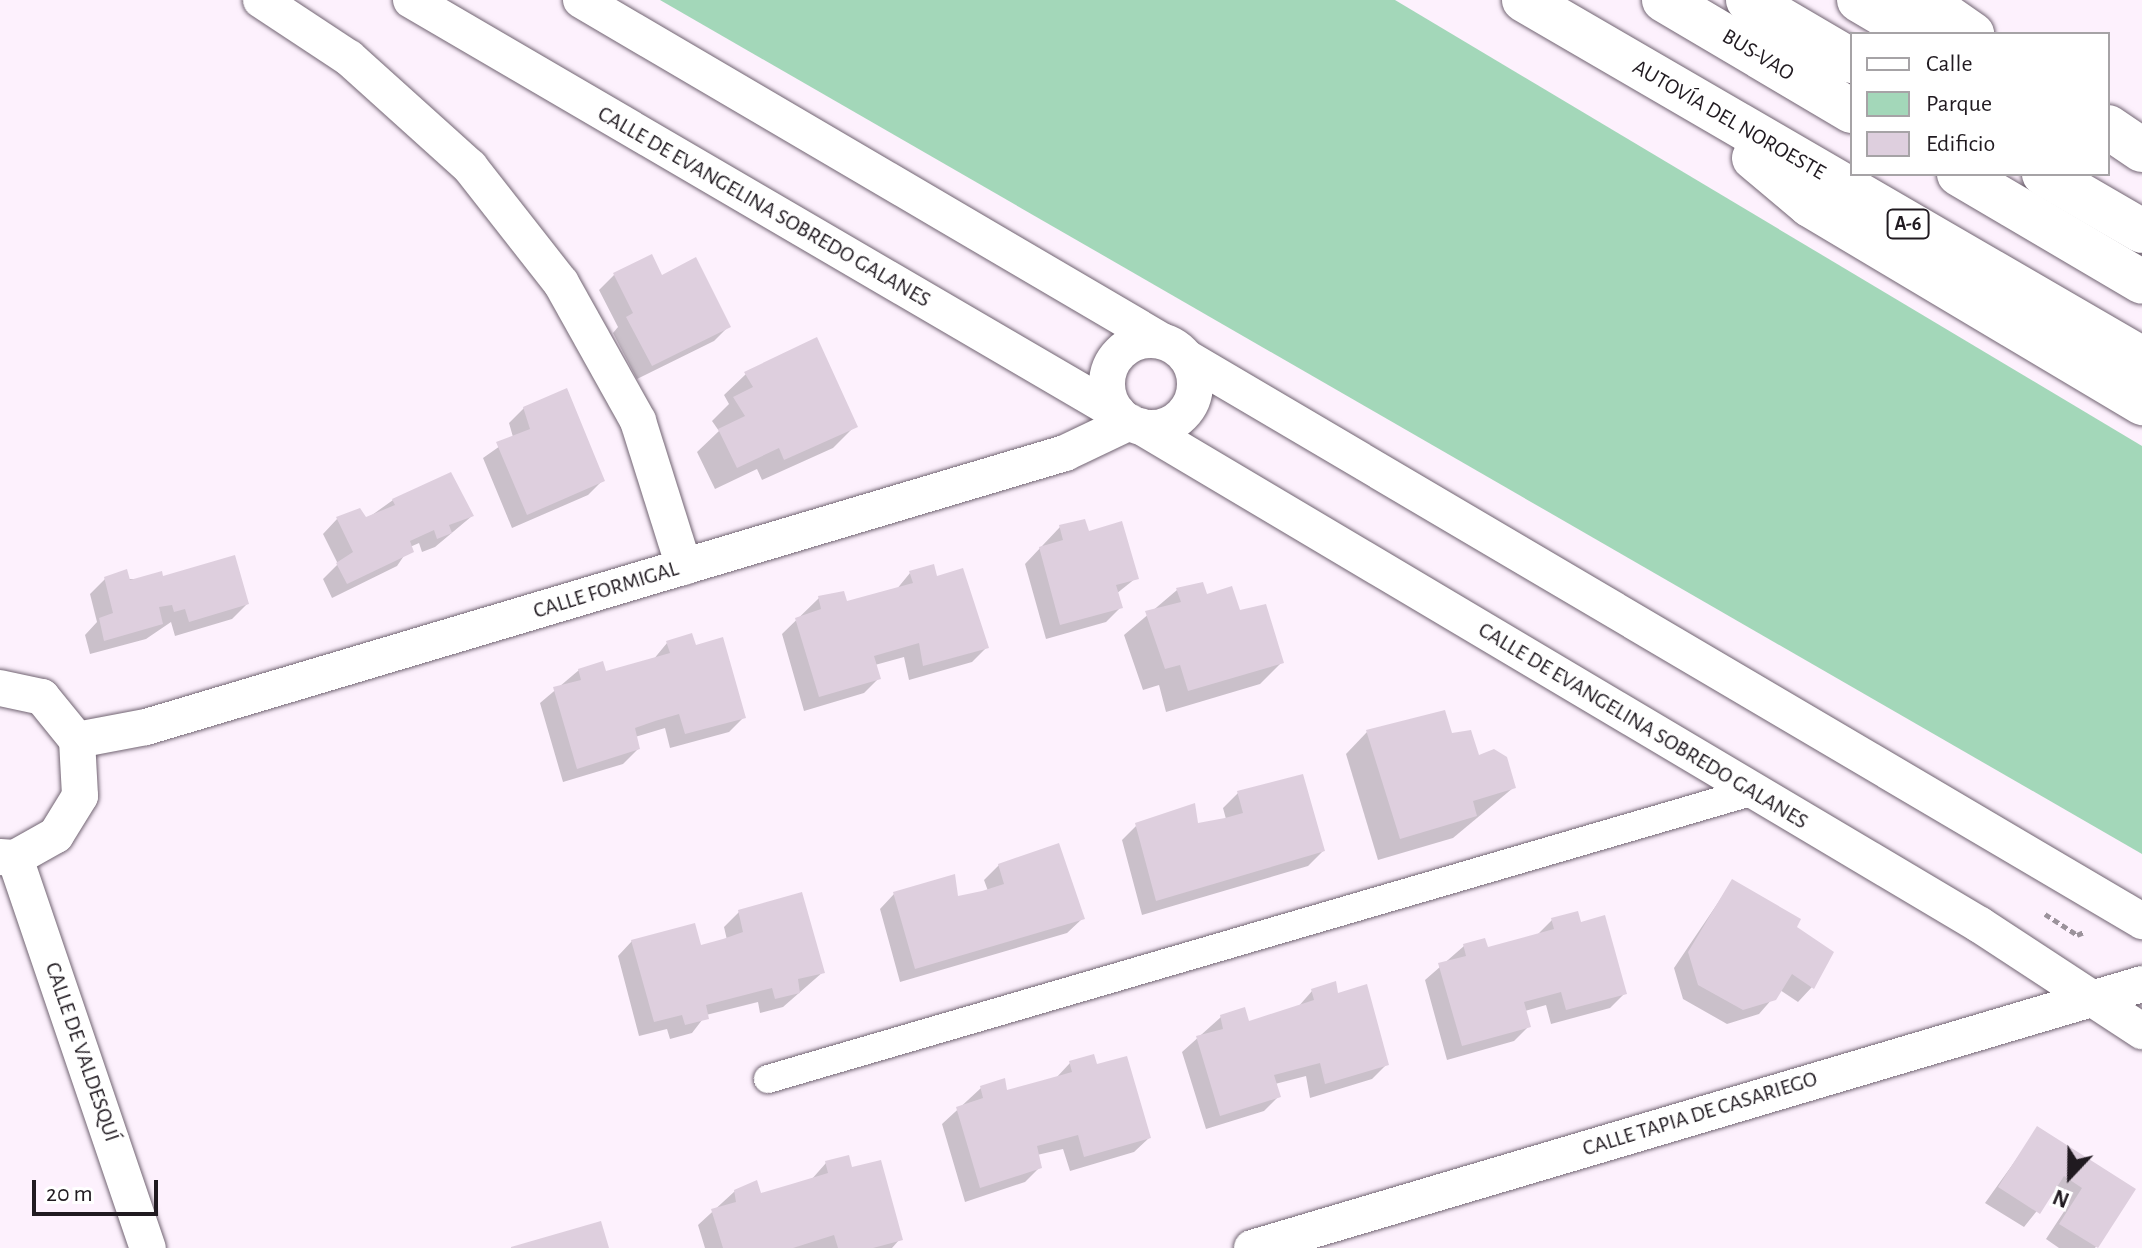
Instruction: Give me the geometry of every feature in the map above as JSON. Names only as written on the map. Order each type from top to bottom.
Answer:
[{"type":"highway","name":"AUTOVÍA DEL NOROESTE","points":[[1524,0],[2142,359]]},
{"type":"highway","name":"BUS-VAO","points":[[1664,0],[1850,110]]},
{"type":"highway","points":[[1748,0],[1850,60]]},
{"type":"highway","points":[[1859,0],[1914,32]]},
{"type":"highway","points":[[1923,0],[1969,32]]},
{"type":"highway","points":[[1673,89],[1810,205],[2142,403]]},
{"type":"highway","points":[[2110,128],[2142,150]]},
{"type":"highway","points":[[2110,147],[2142,166]]},
{"type":"highway","points":[[1962,176],[2142,282]]},
{"type":"highway","points":[[2047,176],[2142,231]]},
{"type":"street","points":[[261,0],[349,58],[470,167],[561,283],[638,421],[684,567]]},
{"type":"street","name":"CALLE DE EVANGELINA SOBREDO GALANES","points":[[411,0],[1129,420],[1754,791],[2094,998],[2142,1031]]},
{"type":"street","points":[[581,0],[2142,921]]},
{"type":"street","points":[[1135,343],[1174,349],[1196,383],[1188,409],[1167,425],[1129,420],[1107,387],[1114,361],[1135,343]]},
{"type":"street","name":"CALLE FORMIGAL","points":[[77,740],[146,727],[1065,453],[1129,420]]},
{"type":"street","points":[[0,688],[42,697],[77,740],[80,796],[56,835],[7,857]]},
{"type":"street","points":[[768,1079],[1754,791]]},
{"type":"street","name":"CALLE DE VALDESQUÍ","points":[[7,857],[148,1248]]},
{"type":"street","name":"CALLE TAPIA DE CASARIEGO","points":[[1256,1247],[2142,984]]},
{"type":"green space","points":[[660,0],[1395,0],[2142,446],[2142,854]]},
{"type":"building","points":[[652,254],[662,275],[696,257],[731,327],[652,366],[626,317],[633,313],[613,273]]},
{"type":"building","points":[[817,337],[858,427],[784,460],[779,448],[737,468],[718,429],[745,416],[733,397],[753,387],[744,372]]},
{"type":"building","points":[[567,388],[605,481],[527,515],[496,442],[530,429],[523,407]]},
{"type":"building","points":[[451,472],[474,516],[449,525],[452,533],[437,539],[434,530],[410,541],[414,552],[347,584],[336,563],[353,552],[336,517],[360,508],[366,517],[395,505],[392,499]]},
{"type":"building","points":[[1085,519],[1089,531],[1122,521],[1139,579],[1116,585],[1123,608],[1060,625],[1039,547],[1063,540],[1059,525]]},
{"type":"building","points":[[235,555],[249,604],[189,622],[185,609],[174,612],[172,605],[159,607],[163,624],[104,641],[99,618],[113,613],[104,577],[127,569],[130,580],[162,571],[163,576]]},
{"type":"building","points":[[934,564],[937,576],[963,568],[989,648],[923,666],[919,643],[874,656],[881,679],[819,697],[795,618],[821,609],[818,596],[844,591],[847,601],[913,583],[909,571]]},
{"type":"building","points":[[1203,582],[1207,594],[1232,586],[1240,610],[1266,604],[1284,663],[1188,691],[1180,665],[1165,669],[1145,611],[1181,602],[1176,588]]},
{"type":"building","points":[[692,633],[696,645],[723,637],[746,718],[685,734],[679,714],[655,721],[635,728],[640,749],[577,769],[553,687],[581,680],[578,669],[603,661],[606,671],[670,653],[666,641]]},
{"type":"building","points":[[1445,710],[1452,733],[1471,730],[1479,755],[1494,749],[1507,757],[1516,788],[1473,801],[1477,816],[1400,839],[1366,730]]},
{"type":"building","points":[[1303,774],[1325,851],[1156,901],[1135,823],[1195,803],[1198,823],[1243,813],[1237,791]]},
{"type":"building","points":[[1059,843],[1085,919],[915,969],[893,892],[955,874],[958,896],[982,891],[1004,884],[998,864]]},
{"type":"building","points":[[1732,879],[1801,919],[1797,927],[1834,952],[1814,989],[1792,974],[1776,1000],[1743,1010],[1698,985],[1688,952]]},
{"type":"building","points":[[802,892],[825,973],[798,979],[800,993],[775,999],[772,988],[706,1005],[709,1019],[685,1025],[682,1015],[654,1022],[631,940],[695,923],[701,945],[723,939],[743,932],[738,910]]},
{"type":"building","points":[[1578,911],[1581,922],[1605,915],[1627,994],[1566,1010],[1561,992],[1524,1002],[1531,1027],[1462,1046],[1438,963],[1466,956],[1463,944],[1485,938],[1488,947],[1554,929],[1551,918]]},
{"type":"building","points":[[1336,981],[1338,993],[1367,984],[1389,1065],[1325,1084],[1320,1063],[1274,1075],[1281,1097],[1220,1116],[1196,1036],[1223,1029],[1220,1015],[1245,1007],[1249,1021],[1314,1000],[1311,989]]},
{"type":"building","points":[[1094,1054],[1097,1064],[1127,1056],[1151,1138],[1084,1157],[1078,1135],[1037,1146],[1042,1168],[980,1188],[956,1107],[983,1098],[980,1086],[1005,1078],[1007,1090],[1040,1081],[1072,1072],[1069,1061]]},
{"type":"building","points":[[2037,1126],[2136,1189],[2098,1248],[2059,1224],[2082,1188],[2064,1176],[2040,1214],[1998,1187]]},
{"type":"building","points":[[849,1155],[852,1167],[881,1160],[903,1240],[873,1248],[838,1248],[834,1235],[793,1248],[723,1248],[711,1209],[736,1202],[734,1190],[757,1180],[761,1193],[828,1173],[825,1161]]},
{"type":"building","points":[[601,1221],[609,1248],[511,1248],[511,1247]]}]
